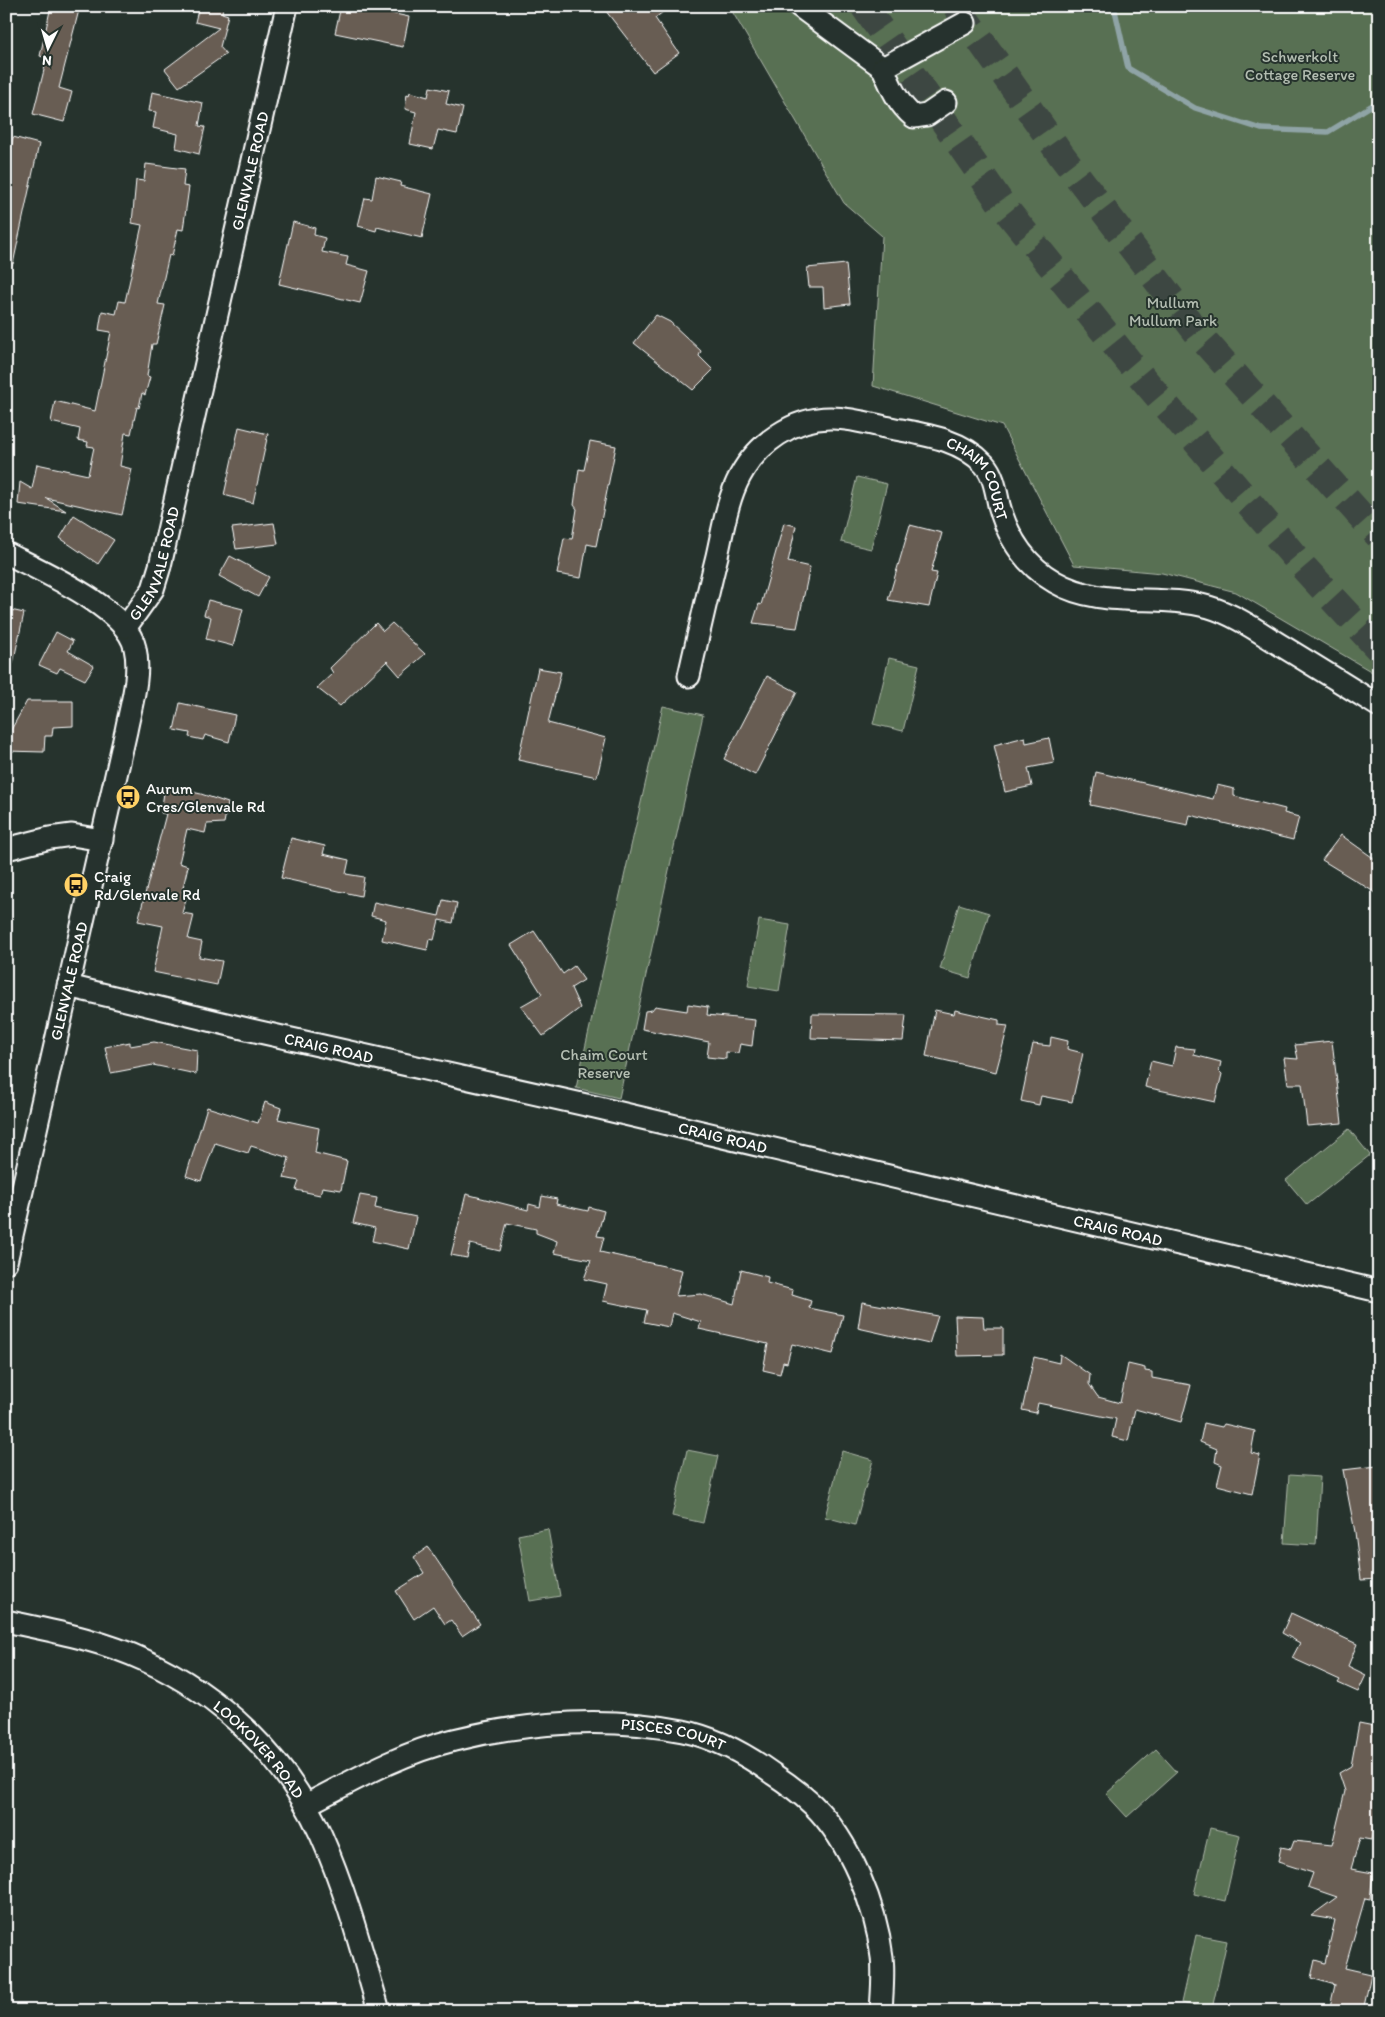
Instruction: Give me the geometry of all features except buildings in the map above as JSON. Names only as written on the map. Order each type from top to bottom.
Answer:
[{"type":"street","name":"GLENVALE ROAD","points":[[6,1262],[131,705],[135,680],[136,649],[126,627],[153,589],[160,566],[287,6]]},
{"type":"street","points":[[799,6],[883,68],[896,96],[904,108],[914,117],[927,115],[946,102]]},
{"type":"street","points":[[883,68],[965,23]]},
{"type":"street","name":"CHAIM COURT","points":[[689,676],[728,509],[740,476],[757,452],[783,432],[801,424],[830,418],[875,424],[938,439],[964,447],[973,453],[989,471],[1011,539],[1028,561],[1047,578],[1058,584],[1070,590],[1096,596],[1184,601],[1212,608],[1247,624],[1379,706]]},
{"type":"street","points":[[6,553],[95,602],[114,614],[126,627]]},
{"type":"street","points":[[6,849],[50,838],[72,835],[102,840]]},
{"type":"street","name":"CRAIG ROAD","points":[[68,986],[250,1030],[586,1105],[1379,1291]]},
{"type":"street","name":"LOOKOVER ROAD","points":[[6,1620],[118,1649],[169,1672],[205,1695],[238,1722],[271,1756],[306,1805],[333,1863],[360,1944],[379,2011]]},
{"type":"street","name":"PISCES COURT","points":[[306,1805],[380,1766],[452,1741],[497,1731],[538,1725],[604,1723],[684,1731],[708,1738],[733,1749],[776,1776],[814,1806],[831,1826],[850,1858],[868,1897],[877,1928],[882,1958],[881,2011]]},
{"type":"green space","name":"Mullum Mullum Park","points":[[729,6],[1379,6],[1379,676],[1236,592],[1162,573],[1074,565],[1002,426],[873,386],[882,236],[844,203]]},
{"type":"green space","points":[[857,477],[887,484],[871,549],[841,542]]},
{"type":"green space","points":[[889,658],[919,665],[903,731],[873,724]]},
{"type":"green space","name":"Chaim Court Reserve","points":[[663,706],[703,715],[619,1098],[576,1088]]},
{"type":"green space","points":[[959,904],[989,913],[970,978],[940,969]]},
{"type":"green space","points":[[759,920],[790,925],[779,991],[748,986]]},
{"type":"green space","points":[[1349,1129],[1370,1155],[1307,1205],[1286,1180]]},
{"type":"green space","points":[[687,1450],[718,1456],[703,1523],[672,1516]]},
{"type":"green space","points":[[842,1451],[873,1460],[855,1525],[825,1517]]},
{"type":"green space","points":[[1289,1475],[1320,1477],[1316,1545],[1284,1543]]},
{"type":"green space","points":[[548,1529],[560,1596],[530,1601],[518,1535]]},
{"type":"green space","points":[[1156,1749],[1177,1772],[1127,1817],[1106,1794]]},
{"type":"green space","points":[[1210,1828],[1240,1835],[1225,1901],[1194,1894]]},
{"type":"green space","points":[[1196,1935],[1227,1941],[1212,2009],[1181,2003]]},
{"type":"waterway","points":[[1114,6],[1128,68],[1195,108],[1261,129],[1328,132],[1379,101]]},
{"type":"tunnel","points":[[864,6],[1000,202],[1128,361],[1306,570],[1379,649]]},
{"type":"tunnel","points":[[956,6],[1062,156],[1199,335],[1379,536]]},
{"type":"place","name":"Aurum Cres/Glenvale Rd","points":[[128,797]]},
{"type":"place","name":"Craig Rd/Glenvale Rd","points":[[76,885]]},
{"type":"park label","name":"Schwerkolt Cottage Reserve","points":[[1300,65]]}]
